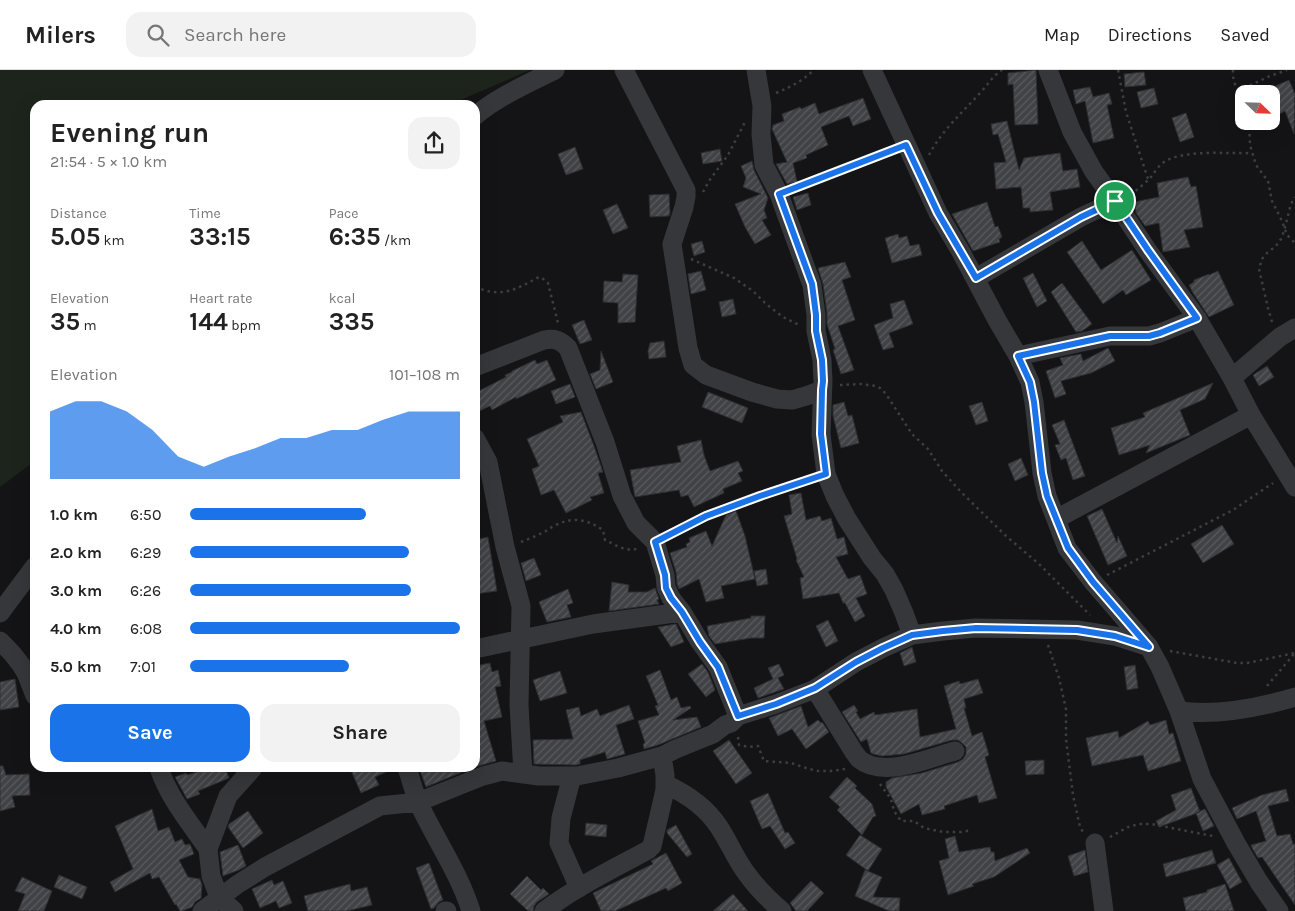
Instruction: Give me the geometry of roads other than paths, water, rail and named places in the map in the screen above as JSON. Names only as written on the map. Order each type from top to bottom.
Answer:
[{"type":"street","points":[[480,112],[524,85],[555,70]]},
{"type":"street","points":[[624,70],[686,190],[684,207],[672,244],[688,348],[693,365],[706,375],[777,399],[792,400],[822,390]]},
{"type":"street","points":[[756,70],[762,106],[761,134],[764,165],[779,194],[812,284],[816,331],[822,360],[821,434],[826,474],[835,496],[848,519],[872,558],[890,582],[912,635]]},
{"type":"street","points":[[872,70],[938,213],[976,278],[1030,382],[1042,473],[1047,496],[1068,548],[1093,582],[1149,647],[1179,710],[1202,779],[1236,843],[1279,911]]},
{"type":"street","points":[[1048,70],[1072,132],[1094,172],[1197,318],[1232,378],[1250,415],[1291,480]]},
{"type":"street","points":[[976,278],[1081,217],[1115,201]]},
{"type":"street","points":[[1018,356],[1110,336],[1149,336],[1197,318]]},
{"type":"street","points":[[1232,378],[1288,332]]},
{"type":"street","points":[[480,365],[544,340],[554,339],[561,341],[568,348],[605,442],[622,496],[636,523],[655,542],[665,575],[666,588],[671,598],[718,667],[732,720]]},
{"type":"street","points":[[1056,519],[1250,415]]},
{"type":"street","points":[[480,447],[488,462],[505,547],[521,606],[519,705],[523,773]]},
{"type":"street","points":[[0,613],[30,573]]},
{"type":"street","points":[[480,648],[593,624],[682,612]]},
{"type":"street","points":[[202,911],[219,897],[265,867],[380,806],[418,802],[483,776],[502,771],[544,776],[577,776],[618,768],[662,756],[712,734],[732,720],[815,688],[856,662],[912,635],[976,628],[1077,630],[1115,636],[1149,647]]},
{"type":"street","points":[[0,641],[20,663],[30,683]]},
{"type":"street","points":[[815,688],[852,749],[858,758],[865,763],[884,768],[905,765],[955,751]]},
{"type":"street","points":[[1179,710],[1200,713],[1235,711],[1295,697]]},
{"type":"street","points":[[544,911],[559,900],[652,846],[665,784],[662,756]]},
{"type":"street","points":[[160,772],[178,806],[208,849]]},
{"type":"street","points":[[234,911],[219,897],[211,876],[208,849],[228,796],[250,772]]},
{"type":"street","points":[[408,772],[418,802],[465,892],[471,911]]},
{"type":"street","points":[[544,776],[565,802]]},
{"type":"street","points":[[572,776],[561,818],[559,843],[579,888]]},
{"type":"street","points":[[665,784],[680,791],[710,814],[747,874],[766,897],[782,911]]},
{"type":"street","points":[[1095,843],[1104,911]]}]
